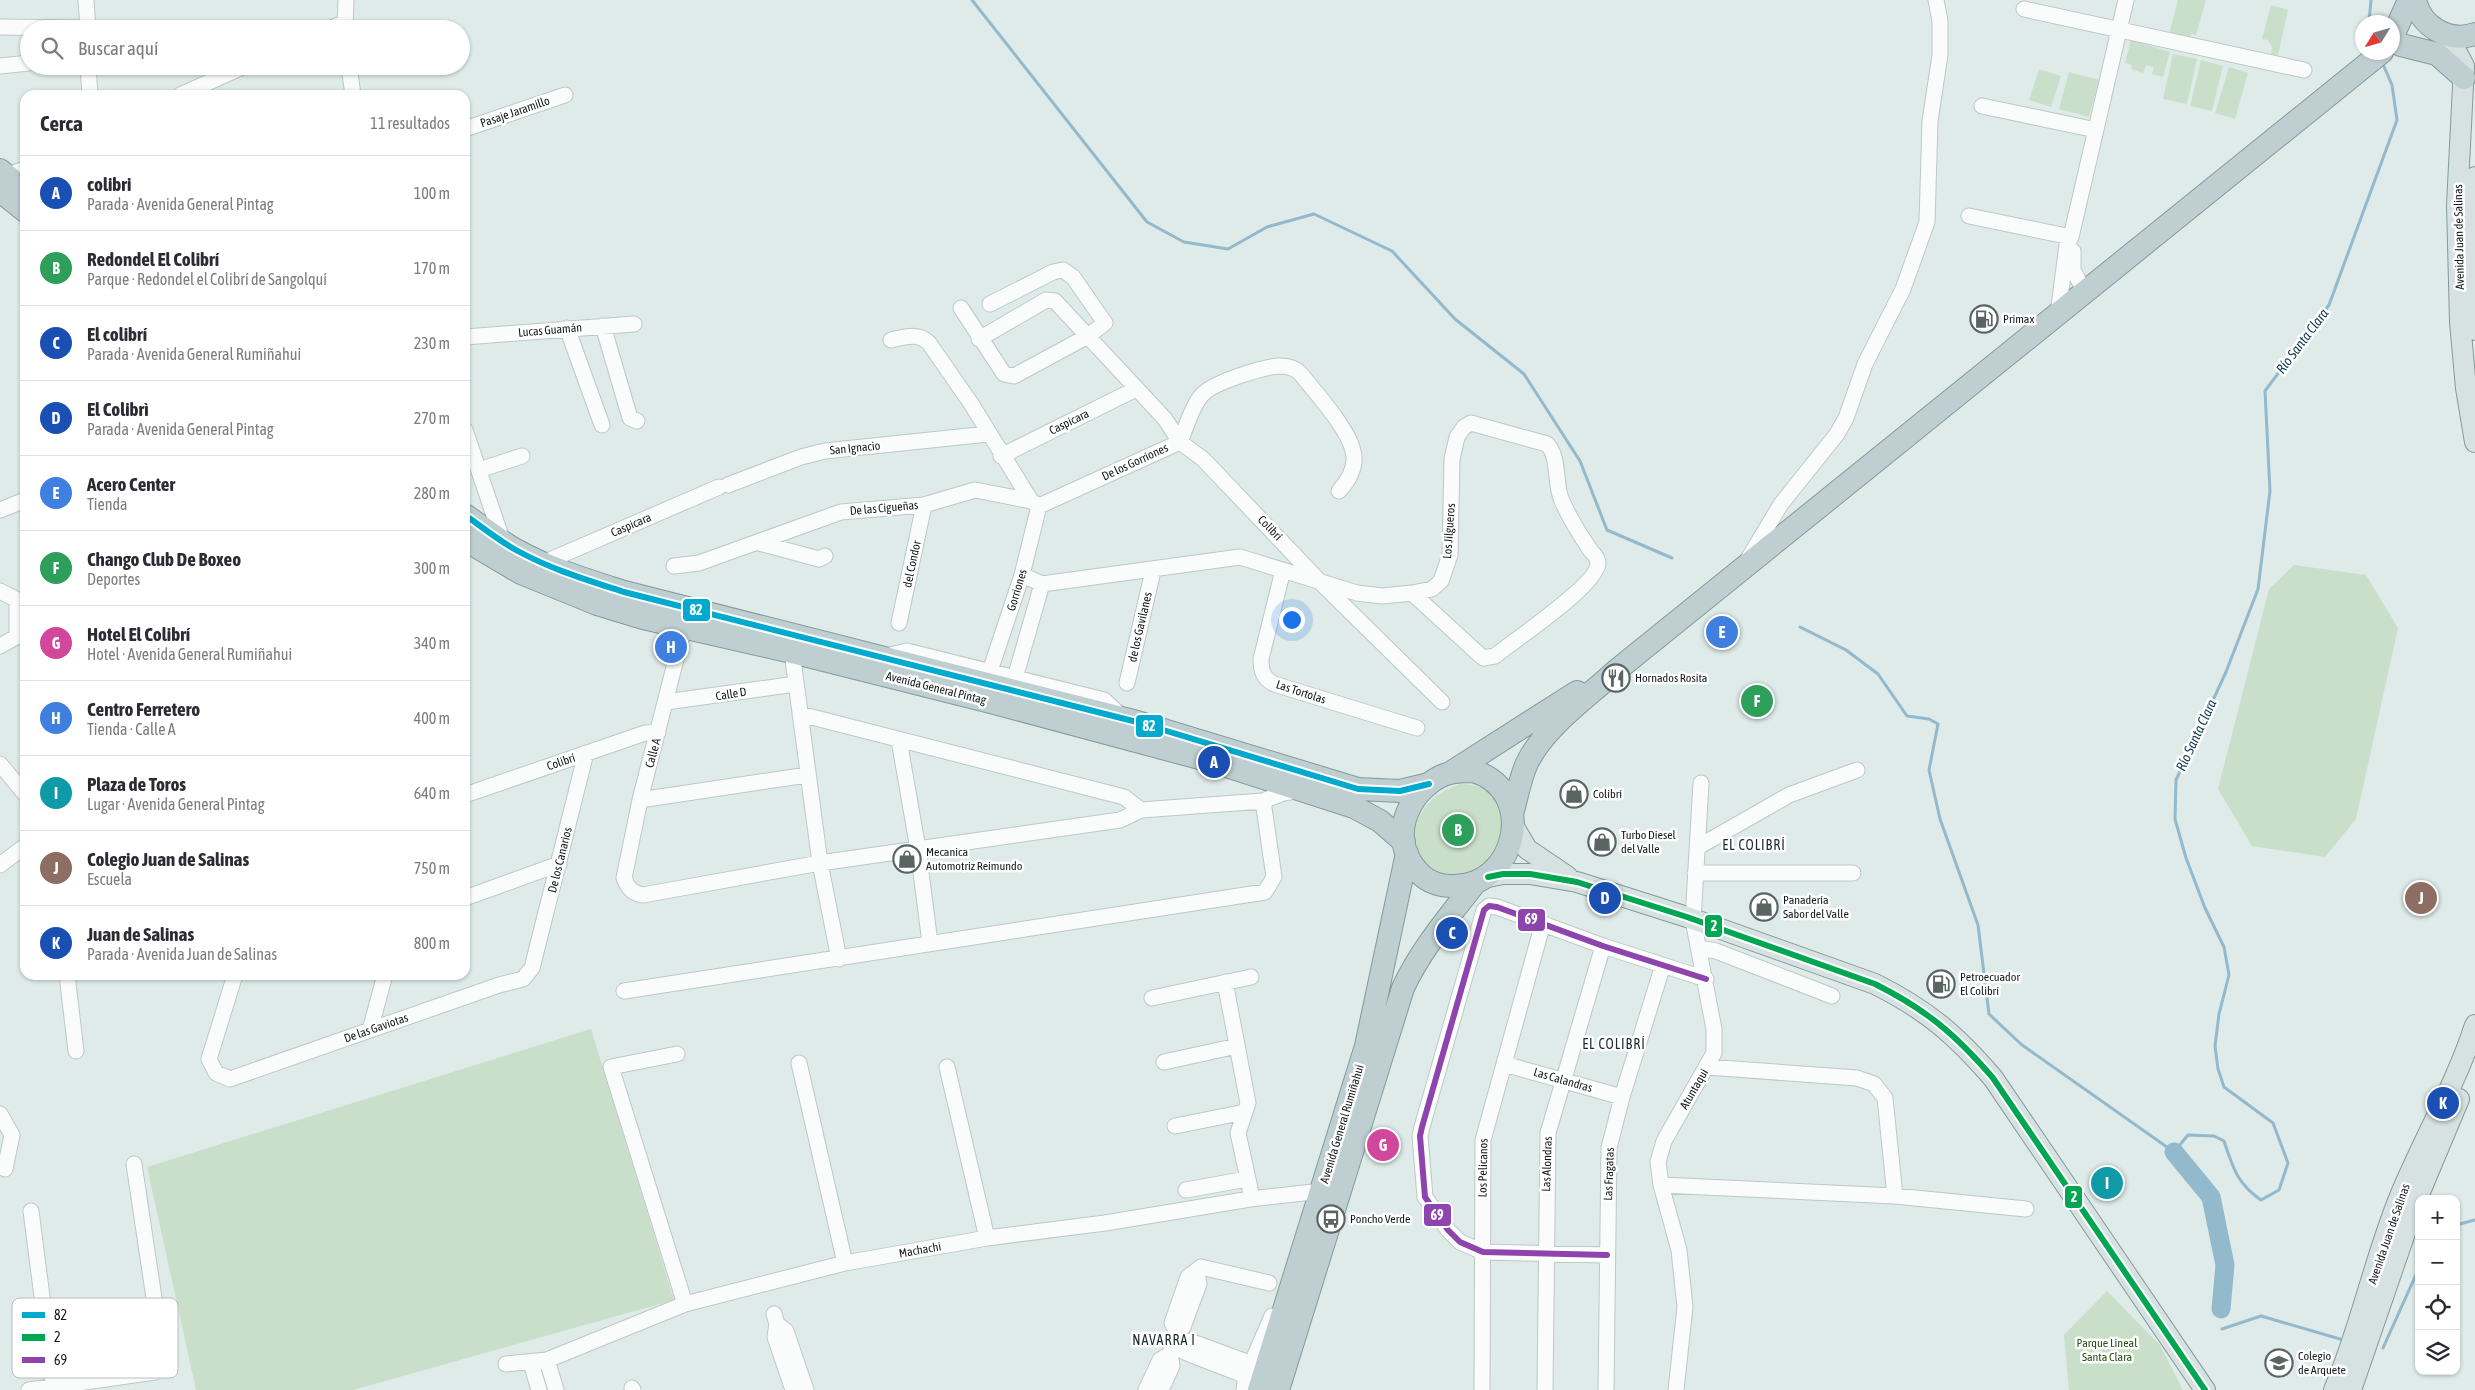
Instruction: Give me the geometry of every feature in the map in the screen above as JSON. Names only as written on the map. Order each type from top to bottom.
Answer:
[{"type":"highway","points":[[2400,24],[2409,0]]},
{"type":"highway","points":[[2415,0],[2424,20],[2444,34]]},
{"type":"highway","points":[[2400,42],[2419,36],[2444,34],[2462,37],[2475,34]]},
{"type":"highway","points":[[2400,47],[2437,54],[2464,78]]},
{"type":"highway","points":[[1617,670],[1569,696],[1450,773],[1429,784],[1416,796],[1407,812],[1403,829],[1405,848],[1415,869],[1434,884],[1456,887],[1481,880],[1506,853],[1526,765],[1536,748],[1556,725],[1617,670],[2372,60]]},
{"type":"highway","points":[[6,176],[20,186]]},
{"type":"highway","points":[[6,176],[20,202]]},
{"type":"highway","name":"Avenida General Pintag","points":[[470,519],[503,542],[542,563],[624,592],[1123,718],[1261,757],[1358,788],[1400,791],[1429,784]]},
{"type":"highway","name":"Avenida General Pintag","points":[[470,543],[521,573],[597,604],[684,628],[792,652],[1205,759],[1364,811],[1380,821],[1405,848]]},
{"type":"highway","points":[[1450,773],[1473,771],[1484,774],[1503,792],[1513,819]]},
{"type":"highway","name":"Avenida General Rumiñahui","points":[[1250,1380],[1288,1296],[1372,1025],[1405,848]]},
{"type":"highway","name":"Avenida General Rumiñahui","points":[[1278,1390],[1403,988],[1422,953],[1481,880]]},
{"type":"main road","name":"Avenida Juan de Salinas","points":[[2444,34],[2462,58],[2464,78],[2457,205],[2460,322],[2466,388],[2475,442]]},
{"type":"main road","name":"Avenida Juan de Salinas","points":[[2475,177],[2473,236],[2475,330]]},
{"type":"main road","points":[[1513,819],[1523,844],[1532,854],[1577,882]]},
{"type":"main road","points":[[1481,880],[1503,874],[1530,874],[1577,882],[1693,920],[1875,984],[1903,998],[1948,1030],[1994,1078],[2205,1390]]},
{"type":"main road","name":"Avenida Juan de Salinas","points":[[2334,1390],[2346,1363],[2400,1197],[2443,1103],[2475,1025]]},
{"type":"main road","name":"Avenida Juan de Salinas","points":[[2351,1390],[2415,1204],[2475,1061]]},
{"type":"street","points":[[86,0],[87,20]]},
{"type":"street","points":[[345,20],[346,0]]},
{"type":"street","points":[[1744,567],[1781,504],[1837,434],[1846,418],[1865,364],[1903,290],[1927,222],[1930,121],[1940,55],[1940,21],[1936,0]]},
{"type":"street","points":[[2058,314],[2065,256],[2126,0]]},
{"type":"street","points":[[2024,9],[2304,70]]},
{"type":"street","points":[[0,27],[20,27]]},
{"type":"street","points":[[0,66],[20,65]]},
{"type":"street","points":[[89,75],[90,90]]},
{"type":"street","points":[[191,90],[225,75]]},
{"type":"street","points":[[350,75],[352,90]]},
{"type":"street","name":"Pasaje Jaramillo","points":[[470,128],[565,95]]},
{"type":"street","points":[[1982,106],[2096,130]]},
{"type":"street","points":[[1969,216],[2071,237]]},
{"type":"street","points":[[2071,237],[2073,270],[2085,292]]},
{"type":"street","points":[[961,308],[979,339],[1004,374],[1009,376],[1014,376],[1088,336],[1105,323],[1073,277],[1063,270],[1053,272],[990,304]]},
{"type":"street","points":[[979,339],[1048,299],[1055,301],[1165,418],[1180,442]]},
{"type":"street","name":"Lucas Guamán","points":[[470,337],[634,324]]},
{"type":"street","points":[[603,326],[630,418],[637,422]]},
{"type":"street","points":[[568,328],[602,425]]},
{"type":"street","points":[[891,340],[911,336],[924,338],[929,343],[972,405],[1001,456],[1035,504]]},
{"type":"street","name":"De los Gorriones","points":[[1035,504],[1180,442],[1200,397],[1206,390],[1224,381],[1278,366],[1296,369],[1326,404],[1354,452],[1349,480],[1340,491]]},
{"type":"street","name":"Caspicara","points":[[1001,456],[1136,389]]},
{"type":"street","name":"Los Jilgueros","points":[[1042,584],[1153,571],[1196,562],[1240,557],[1322,584],[1357,593],[1382,596],[1412,594],[1432,589],[1441,581],[1450,555],[1452,459],[1457,437],[1464,426],[1471,422],[1541,441],[1551,447],[1556,469],[1556,486],[1561,499],[1580,535],[1598,559],[1598,568],[1584,587],[1495,656],[1487,658],[1478,656],[1412,594]]},
{"type":"street","name":"San Ignacio","points":[[724,486],[801,457],[825,452],[988,434]]},
{"type":"street","name":"Colibrí","points":[[1180,442],[1204,459],[1322,584],[1442,702]]},
{"type":"street","points":[[470,444],[503,542]]},
{"type":"street","points":[[479,470],[522,456]]},
{"type":"street","name":"Caspicara","points":[[542,563],[724,486]]},
{"type":"street","name":"De las Cigueñas","points":[[674,566],[698,563],[759,543],[841,512],[924,505],[975,490],[1035,504]]},
{"type":"street","points":[[0,510],[20,502]]},
{"type":"street","name":"Gorriones","points":[[990,671],[1022,575],[1035,504]]},
{"type":"street","name":"del Condor","points":[[900,623],[924,505]]},
{"type":"street","points":[[759,543],[819,558],[825,556]]},
{"type":"street","name":"Las Tortolas","points":[[1284,570],[1261,659],[1261,668],[1266,680],[1416,728]]},
{"type":"street","name":"de los Gavilanes","points":[[1127,683],[1153,571]]},
{"type":"street","points":[[1014,678],[1042,584],[1022,575]]},
{"type":"street","points":[[0,591],[20,602]]},
{"type":"street","name":"Calle A","points":[[684,628],[640,800],[624,878],[632,891],[643,895],[820,863]]},
{"type":"street","points":[[0,646],[20,635]]},
{"type":"street","points":[[881,657],[907,651],[990,671],[1104,700],[1123,718]]},
{"type":"street","points":[[792,652],[820,863],[839,959]]},
{"type":"street","name":"Calle D","points":[[666,702],[796,684]]},
{"type":"street","points":[[800,714],[1124,797],[1141,810]]},
{"type":"street","name":"Colibrí","points":[[470,793],[645,733],[658,732]]},
{"type":"street","points":[[899,740],[918,849],[930,943]]},
{"type":"street","name":"De los Canarios","points":[[532,968],[586,753]]},
{"type":"street","points":[[0,764],[20,788]]},
{"type":"street","points":[[1698,847],[1785,797],[1857,770]]},
{"type":"street","points":[[640,800],[807,774]]},
{"type":"street","name":"Atuntaqui","points":[[1676,1390],[1685,1307],[1679,1250],[1661,1185],[1658,1162],[1664,1140],[1714,1053],[1715,1041],[1706,979],[1693,920],[1701,783]]},
{"type":"street","points":[[820,863],[1120,820],[1141,810],[1263,801],[1283,793],[1306,792]]},
{"type":"street","points":[[624,991],[1265,892],[1274,877],[1263,801]]},
{"type":"street","points":[[0,865],[20,850]]},
{"type":"street","points":[[470,896],[559,864]]},
{"type":"street","points":[[1695,873],[1853,873]]},
{"type":"street","points":[[1607,1255],[1483,1252],[1453,1237],[1427,1201],[1420,1136],[1484,910],[1494,906],[1603,946],[1706,979]]},
{"type":"street","name":"Los Pelicanos","points":[[1482,1390],[1483,1140],[1543,924]]},
{"type":"street","name":"Las Alondras","points":[[1545,1390],[1545,1254],[1548,1127],[1603,946]]},
{"type":"street","points":[[1699,948],[1716,951],[1832,996]]},
{"type":"street","name":"Las Fragatas","points":[[1606,1390],[1608,1148],[1663,965]]},
{"type":"street","name":"De las Gaviotas","points":[[233,980],[209,1059],[216,1073],[230,1079],[498,986],[523,980],[532,968]]},
{"type":"street","points":[[1152,998],[1251,977]]},
{"type":"street","points":[[68,980],[76,1050]]},
{"type":"street","points":[[370,1030],[384,980]]},
{"type":"street","points":[[1225,982],[1248,1103],[1238,1132],[1250,1199]]},
{"type":"street","points":[[1164,1062],[1237,1046]]},
{"type":"street","points":[[677,1054],[611,1067],[685,1304]]},
{"type":"street","points":[[799,1063],[845,1263]]},
{"type":"street","name":"Las Calandras","points":[[1504,1064],[1622,1097]]},
{"type":"street","points":[[947,1067],[987,1238]]},
{"type":"street","points":[[1707,1067],[1857,1078],[1874,1084],[1885,1098],[1894,1196]]},
{"type":"street","points":[[1175,1126],[1245,1112]]},
{"type":"street","points":[[0,1114],[12,1135],[4,1139],[5,1169]]},
{"type":"street","points":[[134,1164],[154,1298]]},
{"type":"street","points":[[1186,1190],[1247,1179]]},
{"type":"street","points":[[1661,1185],[1894,1196],[2026,1209]]},
{"type":"street","name":"Machachi","points":[[506,1364],[547,1360],[685,1304],[845,1263],[987,1238],[1105,1223],[1250,1199],[1322,1191]]},
{"type":"street","points":[[31,1211],[42,1298]]},
{"type":"street","points":[[1161,1390],[1172,1366],[1172,1323],[1188,1277],[1204,1267],[1269,1283]]},
{"type":"street","points":[[793,1390],[775,1337],[776,1319],[786,1331],[806,1390]]},
{"type":"street","points":[[1146,1390],[1160,1360],[1173,1344],[1190,1341],[1250,1380]]},
{"type":"street","points":[[547,1360],[554,1389]]},
{"type":"street","points":[[530,1363],[539,1390]]},
{"type":"street","points":[[29,1390],[118,1378]]},
{"type":"green space","points":[[2178,0],[2206,0],[2196,35],[2191,34],[2190,39],[2169,34]]},
{"type":"green space","points":[[2271,5],[2288,10],[2278,55],[2271,54],[2272,47],[2268,40],[2262,39]]},
{"type":"green space","points":[[2131,40],[2170,52],[2163,77],[2152,74],[2154,67],[2146,65],[2143,73],[2131,69],[2132,65],[2125,63]]},
{"type":"green space","points":[[2173,54],[2197,59],[2187,104],[2163,99]]},
{"type":"green space","points":[[2201,60],[2223,66],[2212,111],[2190,106]]},
{"type":"green space","points":[[2229,67],[2248,73],[2235,119],[2215,113]]},
{"type":"green space","points":[[2039,69],[2061,76],[2051,107],[2029,100]]},
{"type":"green space","points":[[2069,72],[2099,80],[2089,117],[2059,109]]},
{"type":"green space","points":[[2294,565],[2366,575],[2398,628],[2356,819],[2325,857],[2252,846],[2218,789],[2269,589]]},
{"type":"green space","points":[[1460,784],[1481,787],[1489,791],[1500,804],[1503,823],[1500,844],[1498,849],[1477,873],[1441,876],[1422,865],[1412,833],[1419,816],[1429,802],[1443,792]]},
{"type":"green space","points":[[591,1029],[674,1300],[353,1390],[196,1390],[178,1308],[178,1298],[176,1298],[147,1167]]},
{"type":"green space","name":"Parque Lineal Santa Clara","points":[[2107,1291],[2160,1345],[2183,1390],[2069,1390],[2064,1335]]},
{"type":"waterway","points":[[972,0],[1147,222],[1184,242],[1228,249],[1267,227],[1314,214],[1392,251],[1455,319],[1524,374],[1580,461],[1607,530],[1672,558]]},
{"type":"waterway","name":"Río Santa Clara","points":[[2370,15],[2371,0]]},
{"type":"waterway","name":"Río Santa Clara","points":[[1800,627],[1846,650],[1878,674],[1907,716],[1929,719],[1938,724],[1929,770],[1940,819],[1978,925],[1989,1014],[2022,1045],[2174,1152],[2188,1135],[2214,1136],[2224,1141],[2237,1174],[2253,1194],[2261,1200],[2279,1190],[2288,1163],[2273,1123],[2224,1087],[2218,1069],[2215,1046],[2219,1014],[2229,975],[2224,947],[2205,908],[2186,858],[2175,819],[2176,780],[2226,672],[2258,589],[2270,491],[2265,391],[2329,305],[2397,120],[2392,85],[2382,62]]},
{"type":"waterway","name":"Río Santa Clara","points":[[2174,1152],[2211,1197],[2225,1265],[2221,1309]]},
{"type":"waterway","points":[[2460,1224],[2475,1220]]},
{"type":"waterway","points":[[2383,1348],[2415,1277]]},
{"type":"waterway","points":[[2222,1329],[2261,1316],[2340,1339]]},
{"type":"transit line","name":"82","points":[[470,519],[503,542],[529,557],[569,574],[624,592],[1137,722],[1358,789],[1400,791],[1429,784]]},
{"type":"transit line","name":"2","points":[[1488,877],[1503,874],[1530,874],[1577,882],[1687,917],[1875,984],[1925,1014],[1953,1036],[1993,1078],[2205,1390]]},
{"type":"transit line","name":"69","points":[[1607,1255],[1483,1252],[1460,1242],[1448,1230],[1425,1197],[1420,1136],[1484,910],[1489,906],[1497,907],[1603,946],[1706,979]]},
{"type":"place","name":"Primax","points":[[1984,319]]},
{"type":"place","name":"Acero Center","points":[[1722,632]]},
{"type":"place","name":"Centro Ferretero","points":[[671,647]]},
{"type":"place","name":"Hornados Rosita","points":[[1616,678]]},
{"type":"place","name":"Chango Club De Boxeo","points":[[1757,701]]},
{"type":"place","name":"colibri","points":[[1214,762]]},
{"type":"place","name":"Colibrí","points":[[1574,794]]},
{"type":"place","name":"Redondel El Colibrí","points":[[1458,830]]},
{"type":"place","name":"Turbo Diesel del Valle","points":[[1602,842]]},
{"type":"place","name":"Mecanica Automotriz Reimundo","points":[[907,859]]},
{"type":"place","name":"El Colibrì","points":[[1605,898]]},
{"type":"place","name":"Colegio Juan de Salinas","points":[[2421,898]]},
{"type":"place","name":"Panadería Sabor del Valle","points":[[1764,907]]},
{"type":"place","name":"El colibrí","points":[[1452,933]]},
{"type":"place","name":"Petroecuador El Colibrí","points":[[1941,984]]},
{"type":"place","name":"Juan de Salinas","points":[[2443,1103]]},
{"type":"place","name":"Hotel El Colibrí","points":[[1383,1145]]},
{"type":"place","name":"Plaza de Toros","points":[[2107,1183]]},
{"type":"place","name":"Poncho Verde","points":[[1331,1219]]},
{"type":"place","name":"Colegio de Arquete","points":[[2279,1363]]},
{"type":"district","name":"EL COLIBRÍ","points":[[1754,845]]},
{"type":"district","name":"EL COLIBRÍ","points":[[1614,1044]]},
{"type":"district","name":"NAVARRA I","points":[[1164,1340]]}]
